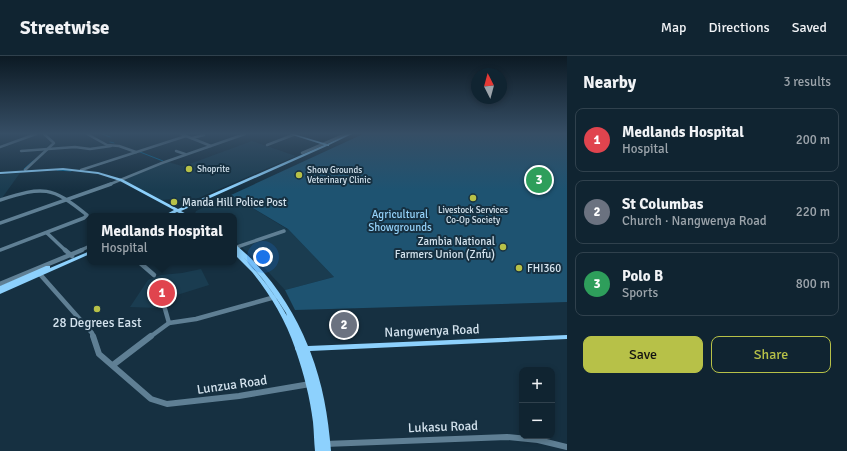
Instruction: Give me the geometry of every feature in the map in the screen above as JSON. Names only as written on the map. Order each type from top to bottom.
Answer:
[{"type":"main road","points":[[178,213],[185,207],[310,152]]},
{"type":"main road","points":[[179,213],[311,152]]},
{"type":"main road","points":[[0,173],[25,170],[81,170],[105,175],[121,180],[176,213]]},
{"type":"main road","points":[[159,202],[166,205],[176,213]]},
{"type":"main road","points":[[166,205],[185,207]]},
{"type":"main road","points":[[188,213],[191,208]]},
{"type":"main road","points":[[0,292],[71,255],[87,250]]},
{"type":"main road","points":[[237,250],[254,264],[276,296],[287,321],[308,358],[322,446],[327,451]]},
{"type":"main road","points":[[0,288],[87,253]]},
{"type":"main road","name":"Nangwenya Road","points":[[302,349],[567,337]]},
{"type":"main road","points":[[308,358],[310,353],[316,348]]},
{"type":"main road","points":[[302,349],[313,383]]},
{"type":"street","points":[[25,170],[45,152]]},
{"type":"street","points":[[81,170],[135,152]]},
{"type":"street","points":[[181,152],[186,154]]},
{"type":"street","points":[[0,223],[67,200],[191,152]]},
{"type":"street","points":[[0,200],[20,194],[39,192],[56,193],[87,215],[84,218],[47,233],[0,250]]},
{"type":"street","points":[[237,247],[284,230]]},
{"type":"street","points":[[47,233],[71,255]]},
{"type":"street","points":[[0,284],[87,247]]},
{"type":"street","points":[[142,265],[154,276]]},
{"type":"street","points":[[39,273],[92,333],[99,354],[113,365],[169,324],[196,319],[276,296]]},
{"type":"street","points":[[163,302],[169,324]]},
{"type":"street","name":"Lunzua Road","points":[[113,365],[151,398],[158,402],[167,404],[239,396],[313,383]]},
{"type":"street","name":"Lukasu Road","points":[[322,446],[507,437],[538,440],[567,447]]},
{"type":"shaded area","points":[[221,152],[286,152],[296,156],[187,203],[175,199],[161,200],[122,180],[168,162],[182,166]]},
{"type":"shaded area","points":[[20,173],[2,198],[0,198],[0,175]]},
{"type":"shaded area","points":[[231,195],[287,229],[240,245],[237,243],[237,213],[195,213],[196,211]]},
{"type":"shaded area","points":[[288,229],[334,277],[285,290],[259,262],[240,246]]},
{"type":"shaded area","points":[[201,269],[209,285],[161,300],[163,308],[130,307],[148,280],[161,275]]},
{"type":"green space","name":"Agricultural Showgrounds","points":[[323,152],[567,152],[567,302],[295,310],[285,290],[334,277],[288,229],[231,195]]},
{"type":"waterway","points":[[141,152],[163,161]]},
{"type":"waterway","points":[[24,169],[33,161]]},
{"type":"waterway","points":[[57,170],[71,171]]},
{"type":"place","name":"Shoprite","points":[[189,169]]},
{"type":"place","name":"Show Grounds Veterinary Clinic","points":[[299,175]]},
{"type":"place","name":"Polo B","points":[[539,180]]},
{"type":"place","name":"Livestock Services Co-Op Society","points":[[473,198]]},
{"type":"place","name":"Manda Hill Police Post","points":[[174,202]]},
{"type":"place","name":"Zambia National Farmers Union (Znfu)","points":[[503,247]]},
{"type":"place","name":"FHI360","points":[[519,268]]},
{"type":"place","name":"Medlands Hospital","points":[[162,293]]},
{"type":"place","name":"28 Degrees East","points":[[97,309]]},
{"type":"place","name":"St Columbas","points":[[344,325]]}]
